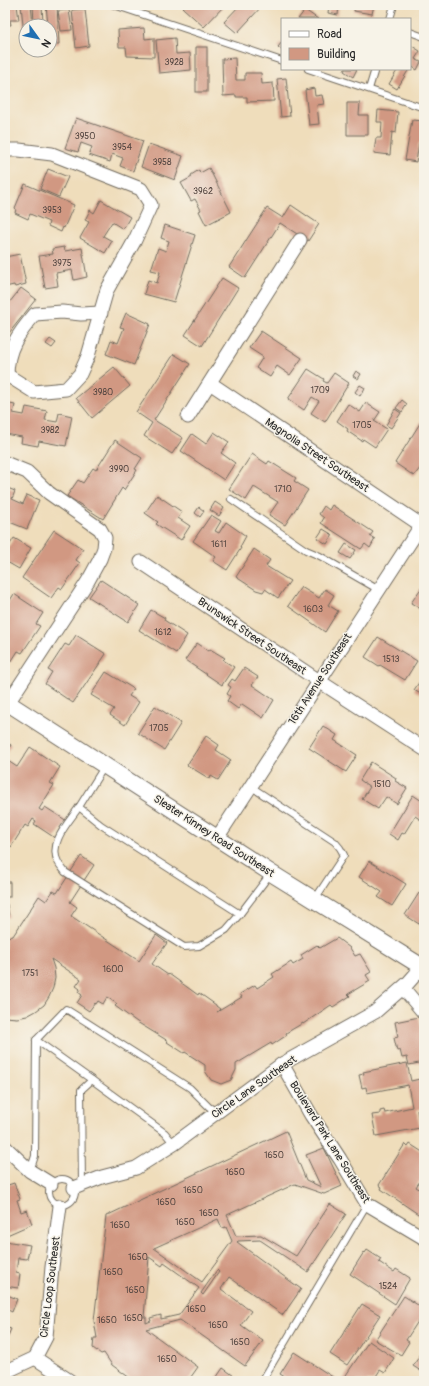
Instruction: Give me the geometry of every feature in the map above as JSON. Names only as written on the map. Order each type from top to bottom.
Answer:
[{"type":"street","points":[[5,150],[52,154],[141,189],[151,205],[135,240],[107,290],[101,313],[88,356],[80,374],[66,389],[34,392],[6,375],[7,360],[20,332],[35,314],[62,312],[81,314],[101,313]]},
{"type":"street","points":[[188,417],[300,240]]},
{"type":"street","name":"Magnolia Street Southeast","points":[[210,383],[423,524]]},
{"type":"street","points":[[5,463],[27,472],[49,493],[100,529],[104,538],[104,548],[94,570],[6,702]]},
{"type":"street","name":"16th Avenue Southeast","points":[[216,838],[423,524]]},
{"type":"street","name":"Brunswick Street Southeast","points":[[141,562],[424,749]]},
{"type":"street","name":"Sleater Kinney Road Southeast","points":[[6,702],[271,873],[423,967]]},
{"type":"street","name":"Circle Lane Southeast","points":[[78,1186],[102,1177],[136,1168],[174,1144],[282,1064],[375,1012],[403,988],[423,967]]},
{"type":"street","points":[[403,988],[424,1013]]},
{"type":"street","name":"Boulevard Park Lane Southeast","points":[[282,1064],[311,1115],[367,1204],[424,1238]]},
{"type":"street","points":[[5,1147],[30,1171],[51,1184]]},
{"type":"street","name":"Circle Loop Southeast","points":[[35,1358],[46,1337],[52,1267],[60,1206]]},
{"type":"street","points":[[5,1372],[35,1358],[70,1381]]},
{"type":"lane","points":[[114,5],[281,61]]},
{"type":"lane","points":[[390,18],[394,5]]},
{"type":"lane","points":[[411,32],[424,37]]},
{"type":"lane","points":[[311,70],[424,108]]},
{"type":"lane","points":[[369,89],[375,70]]},
{"type":"lane","points":[[231,499],[306,550],[320,556],[379,590]]},
{"type":"lane","points":[[105,766],[56,841],[55,852],[58,862],[65,872],[184,947],[199,946],[226,930],[271,873]]},
{"type":"lane","points":[[250,786],[335,842],[344,855],[314,900]]},
{"type":"lane","points":[[79,807],[101,825],[240,914]]},
{"type":"lane","points":[[30,1171],[35,1156],[36,1040],[66,1009],[190,1088],[209,1107],[218,1112]]},
{"type":"lane","points":[[36,1040],[165,1133],[174,1144]]},
{"type":"lane","points":[[78,1186],[63,1179],[59,1179],[51,1184],[49,1195],[50,1199],[60,1206],[68,1204],[72,1202],[78,1186],[81,1090],[92,1080]]},
{"type":"lane","points":[[262,1381],[367,1204]]},
{"type":"building","points":[[5,5],[17,5],[18,20],[10,20],[11,25],[5,25]]},
{"type":"building","points":[[21,5],[31,5],[32,18],[22,18]]},
{"type":"building","points":[[33,5],[42,5],[43,18],[34,18]]},
{"type":"building","points":[[46,5],[57,5],[58,18],[47,18]]},
{"type":"building","points":[[186,5],[225,5],[204,27],[183,8]]},
{"type":"building","points":[[240,5],[246,5],[249,7],[251,5],[263,5],[237,33],[224,22]]},
{"type":"building","points":[[329,5],[339,5],[338,15],[328,13]]},
{"type":"building","points":[[355,5],[374,5],[372,14],[354,11]]},
{"type":"building","points":[[85,9],[89,46],[76,48],[72,10]]},
{"type":"building","points":[[69,10],[72,30],[61,31],[58,11]]},
{"type":"building","points":[[305,10],[317,18],[299,18]]},
{"type":"building","points":[[144,28],[145,39],[154,38],[154,57],[127,56],[126,47],[119,47],[118,30]]},
{"type":"building","points":[[175,38],[176,54],[190,53],[191,70],[159,73],[156,40]]},
{"type":"building","points":[[412,46],[420,51],[415,59],[421,62],[417,70],[411,66]]},
{"type":"building","points":[[196,47],[207,47],[207,92],[196,92]]},
{"type":"building","points":[[235,58],[236,80],[245,80],[245,73],[261,73],[262,84],[273,83],[274,101],[247,102],[247,97],[236,97],[236,95],[223,96],[222,59]]},
{"type":"building","points":[[344,70],[356,70],[353,77]]},
{"type":"building","points":[[397,70],[408,70],[397,89],[389,84]]},
{"type":"building","points":[[286,78],[290,116],[281,117],[277,79]]},
{"type":"building","points":[[314,88],[315,96],[322,95],[324,104],[317,105],[319,124],[309,125],[305,90]]},
{"type":"building","points":[[347,103],[360,103],[359,115],[368,115],[368,135],[347,135]]},
{"type":"building","points":[[378,110],[398,112],[396,133],[392,132],[390,155],[374,153],[376,138],[381,138],[382,122],[377,122]]},
{"type":"building","points":[[76,118],[143,141],[133,171],[120,166],[123,158],[112,154],[110,162],[89,155],[92,147],[81,143],[78,152],[65,148]]},
{"type":"building","points":[[412,120],[424,121],[422,144],[419,143],[416,162],[405,160]]},
{"type":"building","points":[[149,144],[183,156],[175,180],[141,167]]},
{"type":"building","points":[[209,168],[231,212],[206,225],[199,211],[201,210],[195,199],[191,201],[181,183],[192,177],[191,175],[199,170],[200,173]]},
{"type":"building","points":[[48,169],[68,177],[59,197],[40,189]]},
{"type":"building","points":[[25,184],[74,205],[61,232],[48,226],[49,222],[30,214],[28,219],[15,213],[15,208]]},
{"type":"building","points":[[101,200],[130,217],[123,229],[112,222],[103,236],[112,241],[105,253],[80,238],[89,222],[85,220],[90,210],[94,213]]},
{"type":"building","points":[[291,205],[319,224],[308,241],[280,223],[245,278],[229,267],[267,208],[283,218]]},
{"type":"building","points":[[165,225],[195,235],[174,302],[144,294],[148,280],[157,283],[160,272],[151,270],[158,248],[166,251],[169,241],[161,238]]},
{"type":"building","points":[[64,247],[65,251],[82,248],[87,277],[74,280],[72,270],[56,273],[58,286],[45,288],[39,256],[53,254],[52,249]]},
{"type":"building","points":[[20,254],[26,284],[15,287],[14,285],[5,287],[5,257]]},
{"type":"building","points":[[222,278],[238,288],[202,346],[185,335]]},
{"type":"building","points":[[21,288],[36,299],[9,333],[5,330],[5,308]]},
{"type":"building","points":[[126,313],[150,324],[134,365],[106,354],[111,340],[118,343],[124,328],[120,327]]},
{"type":"building","points":[[261,331],[302,358],[290,375],[277,366],[270,377],[256,368],[263,357],[249,348]]},
{"type":"building","points":[[50,339],[56,343],[52,348],[46,344]]},
{"type":"building","points":[[174,354],[190,364],[154,420],[183,438],[172,454],[144,436],[152,423],[136,412]]},
{"type":"building","points":[[114,367],[130,386],[92,418],[76,398]]},
{"type":"building","points":[[308,369],[324,379],[323,381],[327,383],[334,373],[349,383],[325,422],[311,413],[319,401],[312,397],[304,410],[288,399]]},
{"type":"building","points":[[356,371],[361,374],[358,379],[353,376]]},
{"type":"building","points":[[360,385],[365,388],[360,396],[355,392]]},
{"type":"building","points":[[402,400],[407,404],[402,412],[396,408]]},
{"type":"building","points":[[5,403],[15,405],[13,413],[24,415],[26,407],[47,411],[45,420],[57,422],[59,413],[72,416],[66,446],[39,441],[38,446],[21,443],[22,437],[5,434]]},
{"type":"building","points":[[366,403],[380,412],[374,421],[387,429],[375,447],[363,439],[362,441],[347,431],[348,429],[337,421],[348,404],[360,412]]},
{"type":"building","points":[[395,409],[401,413],[391,428],[386,425]]},
{"type":"building","points":[[424,417],[424,463],[414,476],[395,463]]},
{"type":"building","points":[[214,432],[229,442],[221,453],[235,463],[224,480],[181,451],[192,434],[206,444]]},
{"type":"building","points":[[115,440],[142,458],[135,469],[137,470],[124,490],[122,488],[103,519],[67,496],[78,480],[83,483],[93,468],[96,470]]},
{"type":"building","points":[[252,454],[267,464],[269,461],[296,478],[294,481],[308,490],[285,525],[269,515],[278,502],[254,487],[246,500],[229,489]]},
{"type":"building","points":[[5,487],[15,491],[12,499],[23,504],[27,495],[39,500],[27,529],[7,521],[5,526]]},
{"type":"building","points":[[157,495],[182,512],[178,518],[190,526],[181,540],[156,524],[158,522],[145,513]]},
{"type":"building","points":[[215,502],[224,508],[219,516],[210,510]]},
{"type":"building","points":[[332,505],[373,532],[370,536],[375,539],[370,548],[365,544],[361,549],[321,523],[324,518],[319,514],[324,506],[329,510]]},
{"type":"building","points":[[199,507],[204,511],[200,517],[195,513]]},
{"type":"building","points":[[211,515],[221,521],[215,531],[219,533],[226,522],[246,536],[240,547],[241,548],[227,570],[213,561],[216,557],[193,541]]},
{"type":"building","points":[[323,529],[333,535],[327,544],[317,538]]},
{"type":"building","points":[[54,530],[83,549],[76,560],[80,563],[62,589],[59,587],[51,598],[22,578]]},
{"type":"building","points":[[14,538],[31,548],[19,569],[7,562],[5,566],[5,552]]},
{"type":"building","points":[[346,544],[356,550],[350,559],[340,553]]},
{"type":"building","points":[[254,549],[270,560],[266,566],[290,581],[278,598],[265,589],[263,592],[256,590],[236,577]]},
{"type":"building","points":[[101,580],[139,605],[128,622],[89,597]]},
{"type":"building","points":[[424,584],[424,611],[411,603]]},
{"type":"building","points":[[301,587],[319,598],[325,589],[334,595],[328,605],[338,611],[325,632],[288,606]]},
{"type":"building","points":[[14,594],[43,613],[36,624],[40,626],[22,653],[18,651],[11,662],[5,658],[5,608]]},
{"type":"building","points":[[151,610],[165,618],[164,620],[187,635],[176,653],[139,630]]},
{"type":"building","points":[[76,635],[106,654],[73,703],[45,684],[52,672],[48,670],[65,644],[69,646]]},
{"type":"building","points":[[378,637],[417,661],[405,680],[365,657]]},
{"type":"building","points":[[197,643],[209,651],[210,649],[225,658],[223,660],[234,667],[222,685],[185,660]]},
{"type":"building","points":[[244,668],[258,677],[252,685],[274,700],[263,718],[242,704],[238,709],[227,701],[230,696],[227,694],[231,687],[228,685],[232,679],[235,681]]},
{"type":"building","points":[[106,672],[134,689],[129,696],[139,702],[125,725],[110,715],[114,709],[91,695]]},
{"type":"building","points":[[424,675],[424,696],[414,690]]},
{"type":"building","points":[[155,706],[181,723],[164,750],[138,733]]},
{"type":"building","points":[[323,726],[337,735],[334,740],[357,755],[346,772],[309,748]]},
{"type":"building","points":[[206,736],[219,745],[216,750],[231,760],[218,780],[211,776],[210,779],[187,765]]},
{"type":"building","points":[[5,741],[11,745],[5,755]]},
{"type":"building","points":[[30,747],[60,767],[50,783],[54,785],[39,809],[42,811],[45,807],[67,821],[55,838],[34,824],[36,821],[33,819],[28,827],[25,825],[11,847],[5,843],[5,759],[17,767]]},
{"type":"building","points":[[371,762],[396,778],[395,781],[407,788],[397,804],[386,797],[378,809],[362,799],[370,787],[360,780]]},
{"type":"building","points":[[413,795],[422,801],[424,799],[424,822],[415,816],[404,834],[402,833],[398,840],[389,834]]},
{"type":"building","points":[[81,856],[94,865],[70,902],[77,907],[71,916],[139,961],[156,935],[167,943],[152,964],[168,975],[169,974],[198,995],[199,993],[216,1005],[220,1009],[217,1012],[242,997],[240,994],[255,985],[257,988],[274,977],[272,974],[291,962],[293,965],[303,959],[301,955],[317,945],[320,948],[337,938],[350,948],[355,956],[360,954],[371,972],[366,975],[370,981],[348,994],[350,996],[333,1007],[331,1005],[303,1024],[286,1033],[287,1035],[272,1045],[271,1043],[236,1064],[236,1070],[231,1080],[221,1084],[211,1080],[205,1071],[205,1065],[137,1022],[115,1006],[117,1004],[107,997],[103,1004],[98,1001],[89,1011],[77,1003],[82,995],[78,992],[80,989],[76,986],[81,979],[51,959],[55,978],[53,988],[44,1005],[27,1016],[17,1018],[5,1017],[5,937],[13,936],[39,896],[46,901],[53,891],[57,893]]},
{"type":"building","points":[[369,861],[406,884],[392,906],[378,897],[382,892],[359,877]]},
{"type":"building","points":[[5,882],[10,882],[10,897],[5,897]]},
{"type":"building","points":[[419,893],[424,896],[424,919],[422,918],[419,924],[405,915]]},
{"type":"building","points":[[7,904],[9,917],[5,918],[5,905]]},
{"type":"building","points":[[419,1017],[424,1043],[424,1062],[409,1065],[407,1057],[402,1058],[400,1050],[397,1051],[394,1038],[398,1037],[395,1022]]},
{"type":"building","points":[[407,1063],[411,1081],[424,1078],[424,1108],[417,1110],[420,1128],[376,1136],[372,1115],[380,1114],[380,1111],[384,1110],[385,1113],[412,1107],[408,1085],[367,1093],[366,1087],[362,1088],[359,1075],[364,1074],[363,1072]]},
{"type":"building","points":[[286,1131],[306,1180],[321,1187],[306,1155],[324,1148],[342,1186],[324,1194],[295,1184],[227,1215],[236,1236],[261,1235],[296,1256],[330,1204],[346,1214],[308,1272],[260,1240],[237,1242],[301,1289],[283,1315],[229,1277],[221,1289],[251,1311],[241,1325],[263,1341],[245,1366],[180,1320],[146,1329],[198,1367],[188,1381],[134,1381],[112,1365],[104,1353],[101,1354],[93,1348],[94,1338],[97,1338],[94,1321],[106,1216]],"holes":[[[218,1219],[222,1228],[226,1227],[232,1241],[202,1282],[154,1248]],[[149,1257],[162,1266],[164,1263],[199,1288],[179,1315],[161,1319],[161,1315],[150,1318],[151,1321],[146,1323],[146,1317],[144,1317]],[[217,1270],[219,1272],[203,1295],[201,1293]]]},
{"type":"building","points":[[405,1144],[408,1147],[410,1144],[424,1153],[424,1175],[416,1187],[424,1192],[424,1218],[381,1189],[382,1187],[379,1185]]},
{"type":"building","points":[[14,1183],[20,1199],[17,1200],[21,1212],[27,1210],[32,1224],[7,1235],[5,1234],[5,1186]]},
{"type":"building","points":[[5,1241],[30,1245],[27,1259],[18,1258],[16,1273],[20,1274],[18,1288],[5,1286]]},
{"type":"building","points":[[367,1250],[381,1259],[379,1262],[394,1272],[396,1269],[410,1278],[395,1304],[350,1274],[364,1252],[365,1253]]},
{"type":"building","points":[[5,1294],[17,1299],[12,1312],[8,1310],[5,1317]]},
{"type":"building","points":[[404,1296],[424,1309],[424,1312],[406,1340],[409,1342],[401,1355],[375,1340]]},
{"type":"building","points":[[362,1304],[380,1315],[347,1365],[330,1354]]},
{"type":"building","points":[[5,1327],[11,1329],[5,1343]]},
{"type":"building","points":[[369,1341],[394,1358],[385,1373],[380,1370],[373,1381],[342,1381]]},
{"type":"building","points":[[424,1349],[424,1373],[413,1366]]},
{"type":"building","points":[[294,1352],[339,1381],[291,1381],[280,1374]]},
{"type":"building","points":[[223,1368],[241,1381],[214,1381]]}]
